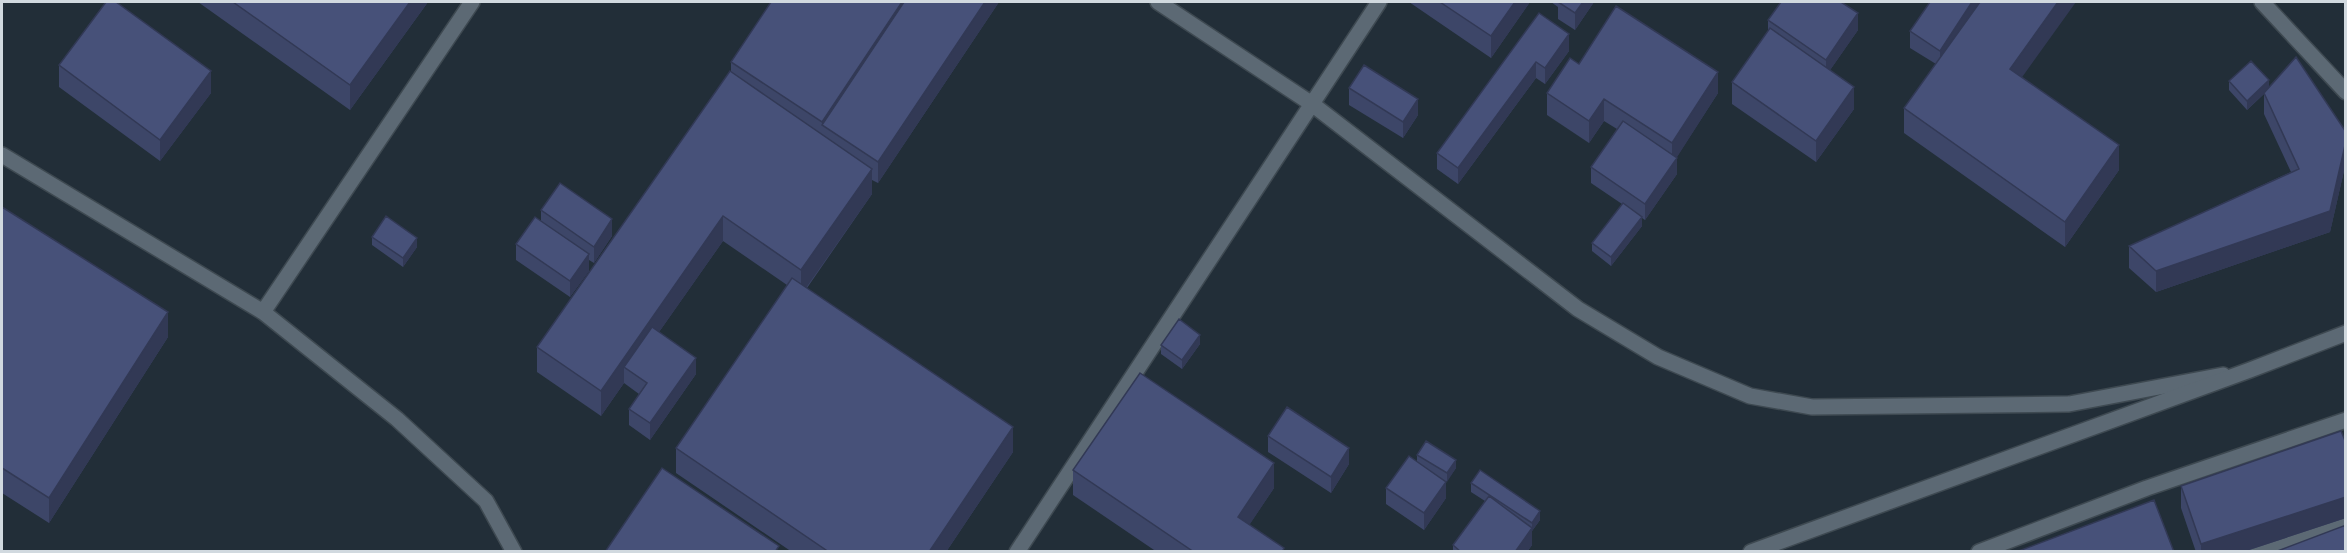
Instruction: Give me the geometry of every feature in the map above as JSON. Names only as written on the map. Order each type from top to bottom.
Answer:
[{"type":"street","points":[[262,312],[472,2]]},
{"type":"street","points":[[1158,2],[1312,104],[1578,309],[1658,357],[1750,396],[1812,407],[2069,404],[2250,370]]},
{"type":"street","points":[[1017,552],[1379,2]]},
{"type":"street","points":[[2262,2],[2346,92]]},
{"type":"street","points":[[2,155],[262,312],[397,418],[486,501],[514,552]]},
{"type":"street","points":[[1751,552],[2346,333]]},
{"type":"street","points":[[1979,552],[2149,493],[2346,420]]},
{"type":"street","points":[[2256,552],[2346,519]]},
{"type":"building","points":[[106,2],[116,2],[211,71],[160,140],[59,65]]},
{"type":"building","points":[[233,2],[410,2],[350,85]]},
{"type":"building","points":[[771,2],[902,2],[822,122],[731,62]]},
{"type":"building","points":[[904,2],[985,2],[878,162],[822,125]]},
{"type":"building","points":[[1440,2],[1515,2],[1491,36]]},
{"type":"building","points":[[1558,2],[1583,2],[1575,13]]},
{"type":"building","points":[[1781,2],[1841,2],[1858,13],[1826,60],[1768,20]]},
{"type":"building","points":[[1930,2],[1972,2],[1940,51],[1910,31]]},
{"type":"building","points":[[1980,2],[2058,2],[2010,69],[2119,145],[2065,222],[1904,108]]},
{"type":"building","points":[[1616,6],[1718,72],[1672,143],[1604,99],[1589,121],[1547,93],[1570,58],[1579,64]]},
{"type":"building","points":[[1539,13],[1569,34],[1545,68],[1536,62],[1458,168],[1437,153]]},
{"type":"building","points":[[1770,28],[1854,87],[1816,141],[1732,82]]},
{"type":"building","points":[[2296,57],[2346,132],[2330,211],[2156,271],[2129,246],[2299,169],[2264,93]]},
{"type":"building","points":[[2251,61],[2269,80],[2247,101],[2229,81]]},
{"type":"building","points":[[1364,65],[1418,99],[1403,122],[1349,88]]},
{"type":"building","points":[[730,71],[872,169],[801,270],[723,216],[601,391],[537,347]]},
{"type":"building","points":[[1623,121],[1677,158],[1645,204],[1591,167]]},
{"type":"building","points":[[560,183],[612,219],[594,247],[541,210]]},
{"type":"building","points":[[1623,203],[1642,217],[1611,257],[1592,243]]},
{"type":"building","points":[[2,207],[168,312],[49,498],[2,468]]},
{"type":"building","points":[[386,216],[417,238],[403,258],[372,237]]},
{"type":"building","points":[[535,217],[589,254],[570,281],[516,244]]},
{"type":"building","points":[[792,278],[1013,427],[929,552],[829,552],[676,448]]},
{"type":"building","points":[[1179,319],[1200,335],[1182,360],[1161,345]]},
{"type":"building","points":[[652,327],[696,358],[650,423],[629,409],[647,383],[624,367]]},
{"type":"building","points":[[1140,373],[1274,463],[1238,517],[1284,548],[1282,552],[1194,552],[1073,470]]},
{"type":"building","points":[[1287,407],[1349,448],[1331,477],[1268,436]]},
{"type":"building","points":[[2341,431],[2346,443],[2346,497],[2201,544],[2181,486]]},
{"type":"building","points":[[1426,441],[1456,460],[1447,473],[1417,455]]},
{"type":"building","points":[[1409,456],[1446,482],[1424,513],[1386,488]]},
{"type":"building","points":[[662,468],[779,546],[775,552],[605,552]]},
{"type":"building","points":[[1480,470],[1540,511],[1532,523],[1471,483]]},
{"type":"building","points":[[1489,496],[1532,528],[1515,552],[1461,552],[1453,545]]},
{"type":"building","points":[[2154,500],[2174,552],[2016,552]]},
{"type":"building","points":[[2346,525],[2346,552],[2275,552]]}]
